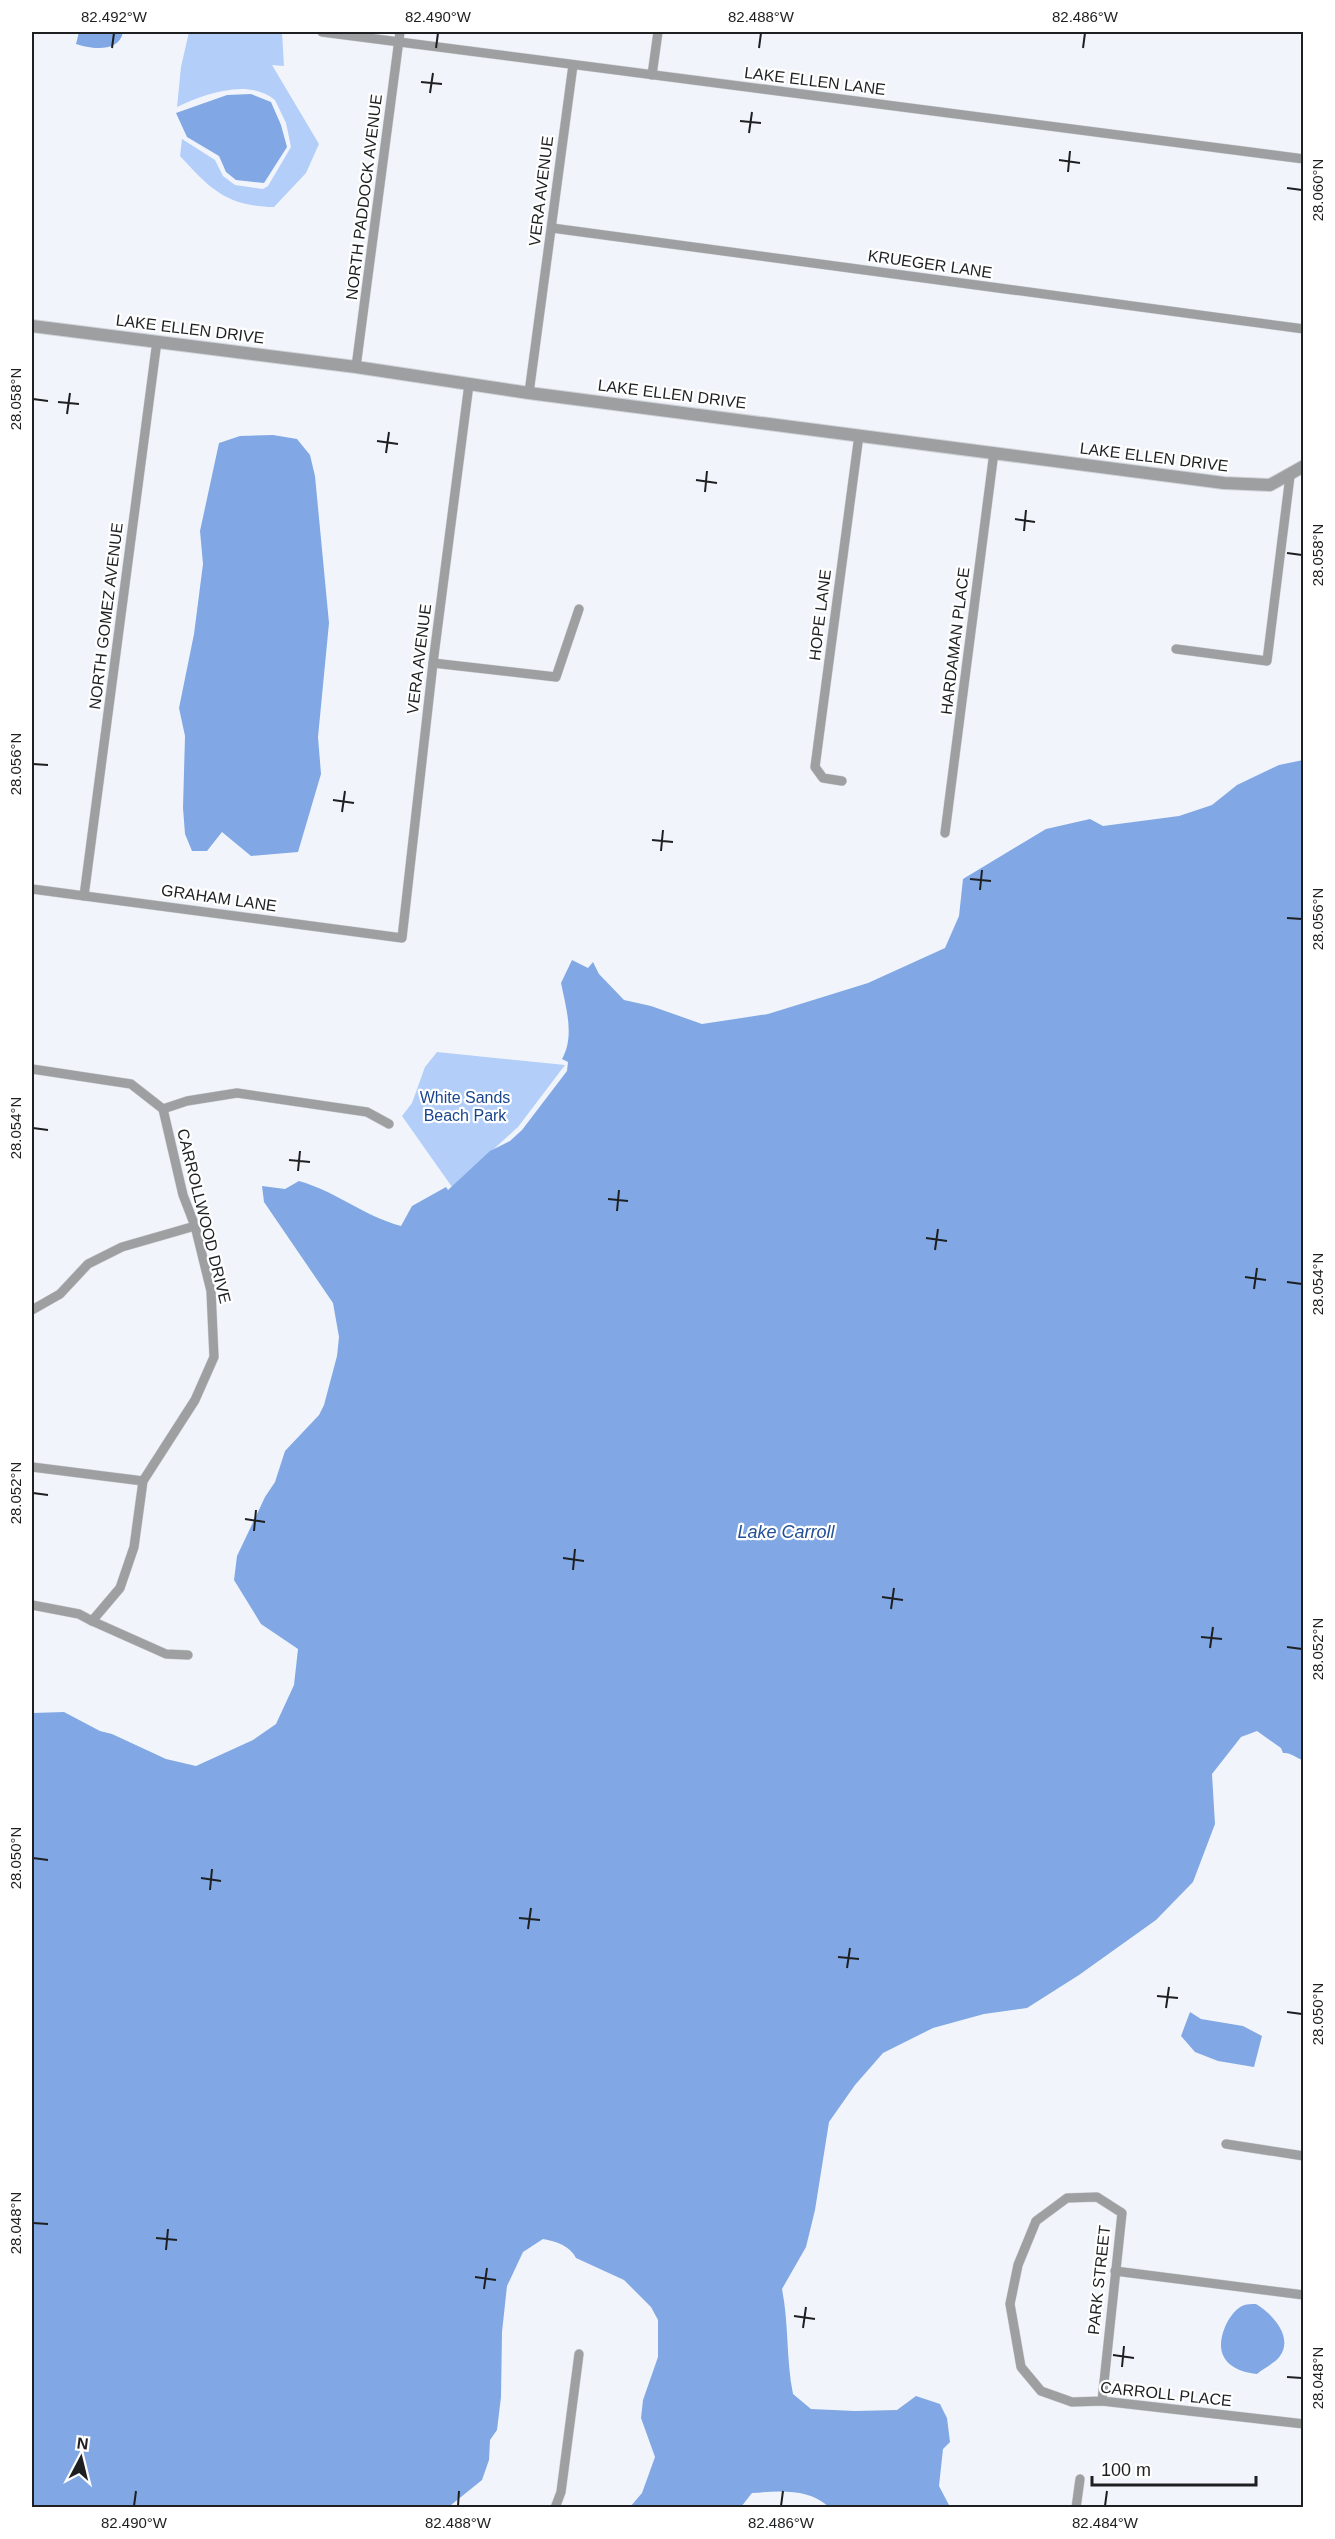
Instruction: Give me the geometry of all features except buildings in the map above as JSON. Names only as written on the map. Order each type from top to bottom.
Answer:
[{"type":"street","name":"LAKE ELLEN LANE","points":[[322,32],[1304,159]]},
{"type":"street","name":"NORTH PADDOCK AVENUE","points":[[356,367],[400,32]]},
{"type":"street","points":[[652,75],[658,32]]},
{"type":"street","name":"VERA AVENUE","points":[[529,393],[573,65]]},
{"type":"street","name":"KRUEGER LANE","points":[[552,228],[1304,329]]},
{"type":"street","name":"LAKE ELLEN DRIVE","points":[[32,326],[1250,486],[1270,485],[1290,476],[1304,466]]},
{"type":"street","name":"NORTH GOMEZ AVENUE","points":[[84,896],[157,341]]},
{"type":"street","name":"VERA AVENUE","points":[[402,938],[469,384]]},
{"type":"street","name":"HOPE LANE","points":[[842,781],[823,778],[815,767],[859,435]]},
{"type":"street","name":"HARDAMAN PLACE","points":[[945,833],[994,452]]},
{"type":"street","points":[[1176,649],[1267,661],[1290,476]]},
{"type":"street","points":[[434,663],[556,677],[579,609]]},
{"type":"street","name":"GRAHAM LANE","points":[[32,889],[402,938]]},
{"type":"street","name":"CARROLLWOOD DRIVE","points":[[32,1069],[131,1084],[163,1109],[183,1196],[195,1227],[211,1291],[214,1357],[195,1400],[143,1481],[134,1546],[120,1587],[92,1621]]},
{"type":"street","name":"CARROLLWOOD DRIVE","points":[[163,1109],[187,1101],[237,1093],[367,1112],[389,1124]]},
{"type":"street","points":[[32,1310],[60,1294],[92,1262],[122,1247],[195,1227]]},
{"type":"street","points":[[32,1467],[143,1481]]},
{"type":"street","points":[[32,1605],[79,1614],[166,1654],[188,1655]]},
{"type":"street","points":[[1226,2144],[1304,2156]]},
{"type":"street","name":"PARK STREET","points":[[1026,2244],[1036,2221],[1067,2198],[1097,2197],[1122,2213],[1102,2401]]},
{"type":"street","name":"CARROLL PLACE","points":[[1026,2244],[1018,2265],[1010,2304],[1021,2367],[1041,2391],[1072,2402],[1102,2401],[1304,2424]]},
{"type":"street","points":[[1115,2271],[1304,2295]]},
{"type":"street","points":[[555,2508],[561,2492],[579,2354]]},
{"type":"street","points":[[1076,2508],[1080,2479]]},
{"type":"green space","points":[[189,32],[282,32],[284,66],[272,65],[319,144],[306,173],[274,207],[244,203],[221,194],[201,178],[180,156],[182,139],[215,160],[223,176],[235,185],[263,189],[268,186],[291,147],[286,123],[275,100],[264,93],[240,89],[226,90],[200,97],[177,107],[181,67]]},
{"type":"green space","name":"White Sands Beach Park","points":[[437,1052],[565,1065],[518,1127],[452,1187],[402,1116],[412,1103],[425,1067]]},
{"type":"water","points":[[79,32],[123,32],[116,43],[104,48],[96,48],[76,44]]},
{"type":"water","points":[[251,94],[271,102],[287,147],[264,183],[236,180],[226,172],[219,156],[187,137],[176,113],[227,95]]},
{"type":"water","points":[[273,435],[297,439],[310,455],[315,476],[329,623],[318,737],[321,774],[298,852],[251,856],[222,832],[207,851],[192,851],[185,834],[183,808],[185,736],[179,708],[194,634],[203,564],[200,531],[219,443],[240,436]]},
{"type":"water","name":"Lake Carroll","points":[[1303,760],[1303,1760],[1283,1753],[1281,1748],[1257,1731],[1241,1737],[1212,1774],[1215,1824],[1193,1882],[1156,1920],[1079,1975],[1027,2008],[984,2014],[933,2028],[883,2053],[855,2085],[829,2122],[815,2210],[806,2247],[782,2289],[793,2394],[811,2409],[897,2410],[916,2396],[940,2404],[947,2418],[950,2442],[943,2449],[939,2486],[950,2507],[829,2507],[803,2494],[783,2492],[752,2493],[741,2507],[630,2507],[642,2493],[655,2457],[641,2418],[643,2400],[658,2357],[658,2320],[651,2307],[624,2280],[576,2258],[562,2245],[543,2239],[523,2252],[507,2286],[502,2332],[501,2397],[497,2430],[490,2440],[489,2460],[482,2480],[451,2505],[445,2508],[32,2507],[32,1713],[64,1712],[100,1731],[112,1734],[166,1759],[196,1766],[253,1740],[276,1724],[294,1685],[298,1649],[261,1624],[234,1580],[237,1556],[265,1497],[275,1482],[285,1451],[319,1415],[324,1405],[337,1356],[339,1337],[333,1303],[264,1202],[262,1186],[285,1189],[299,1181],[325,1191],[387,1222],[401,1226],[412,1206],[446,1187],[448,1190],[490,1151],[510,1141],[522,1130],[567,1071],[568,1062],[562,1059],[569,1031],[561,983],[572,960],[588,968],[593,962],[599,974],[624,1000],[651,1006],[702,1024],[768,1014],[868,983],[945,948],[959,916],[963,879],[1046,829],[1090,819],[1103,826],[1179,816],[1212,805],[1237,785],[1279,765]]},
{"type":"water","points":[[1190,2012],[1201,2019],[1243,2026],[1262,2036],[1254,2067],[1218,2061],[1195,2052],[1181,2036]]},
{"type":"water","points":[[1256,2304],[1274,2319],[1283,2333],[1284,2341],[1284,2348],[1280,2356],[1257,2374],[1231,2365],[1222,2354],[1221,2346],[1225,2327],[1234,2313],[1244,2305]]}]
